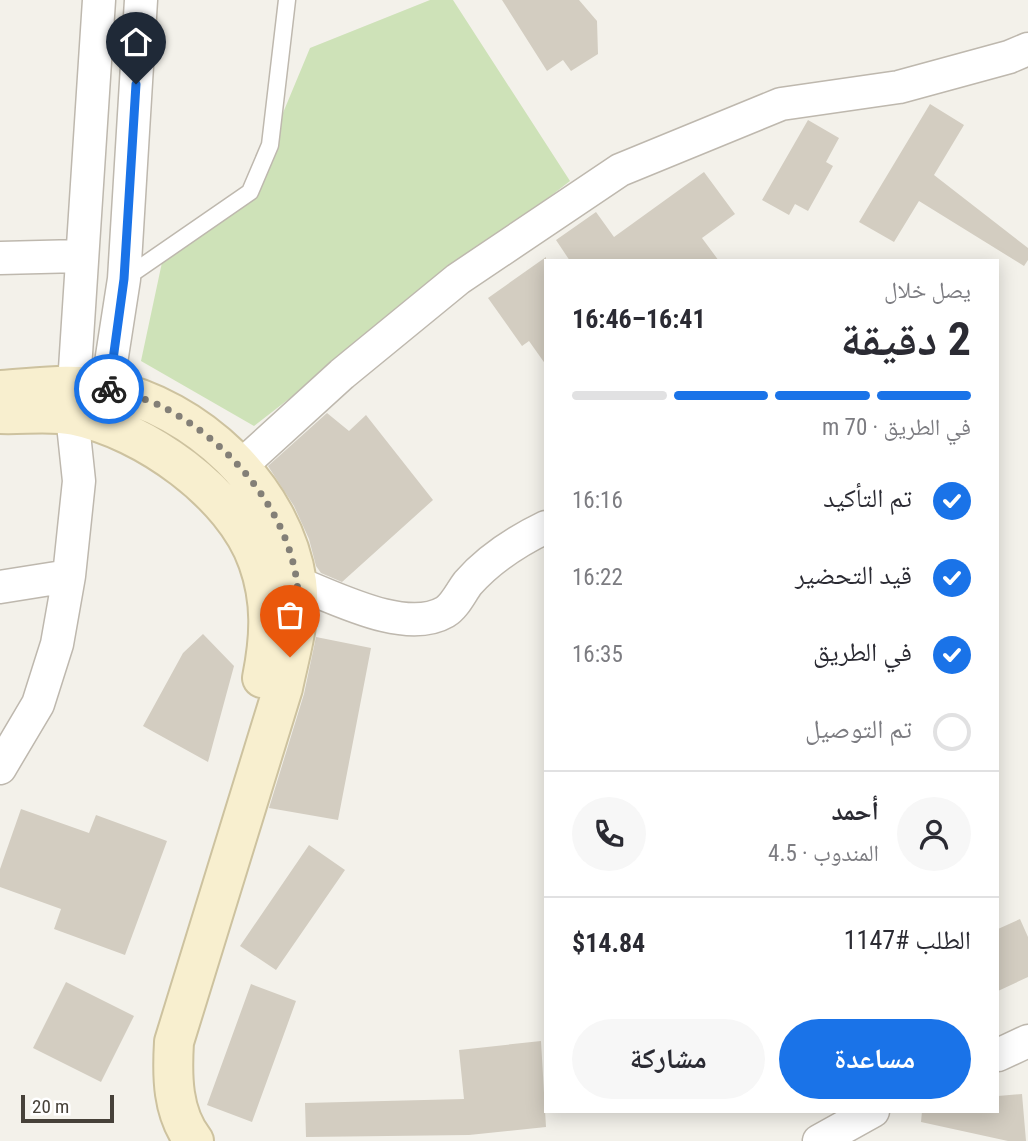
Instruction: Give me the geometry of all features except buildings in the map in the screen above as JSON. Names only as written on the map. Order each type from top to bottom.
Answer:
[{"type":"street","points":[[89,403],[80,256],[99,0]]},
{"type":"street","points":[[0,768],[38,704],[57,644],[69,576],[89,403],[124,279],[141,0]]},
{"type":"street","points":[[241,467],[341,374],[458,279],[620,170],[781,104],[899,88],[1009,57],[1028,49]]},
{"type":"street","points":[[0,258],[80,256]]},
{"type":"street","points":[[0,390],[89,403],[158,404],[203,431],[241,467],[261,493],[290,556],[297,583],[297,628],[283,688],[229,824],[151,1038],[148,1074],[154,1111],[166,1141]]},
{"type":"street","points":[[0,414],[89,403],[193,476],[225,510],[257,559],[270,623],[267,654],[229,824],[174,1042],[172,1074],[177,1105],[194,1141]]},
{"type":"street","points":[[297,583],[394,618],[424,621],[447,611],[469,582],[509,545],[544,528]]},
{"type":"street","points":[[0,587],[69,576]]},
{"type":"street","points":[[999,1055],[1028,1041]]},
{"type":"street","points":[[819,1141],[869,1113]]},
{"type":"lane","points":[[124,279],[250,192],[270,145],[287,0]]},
{"type":"green space","points":[[430,0],[453,0],[570,181],[254,426],[141,361],[164,253],[250,192],[310,48]]},
{"type":"way so far","points":[[109,389],[158,404],[203,431],[241,467],[261,493],[290,556],[297,583],[297,628],[290,657]]},
{"type":"route","points":[[109,389],[124,279],[136,84]]}]
